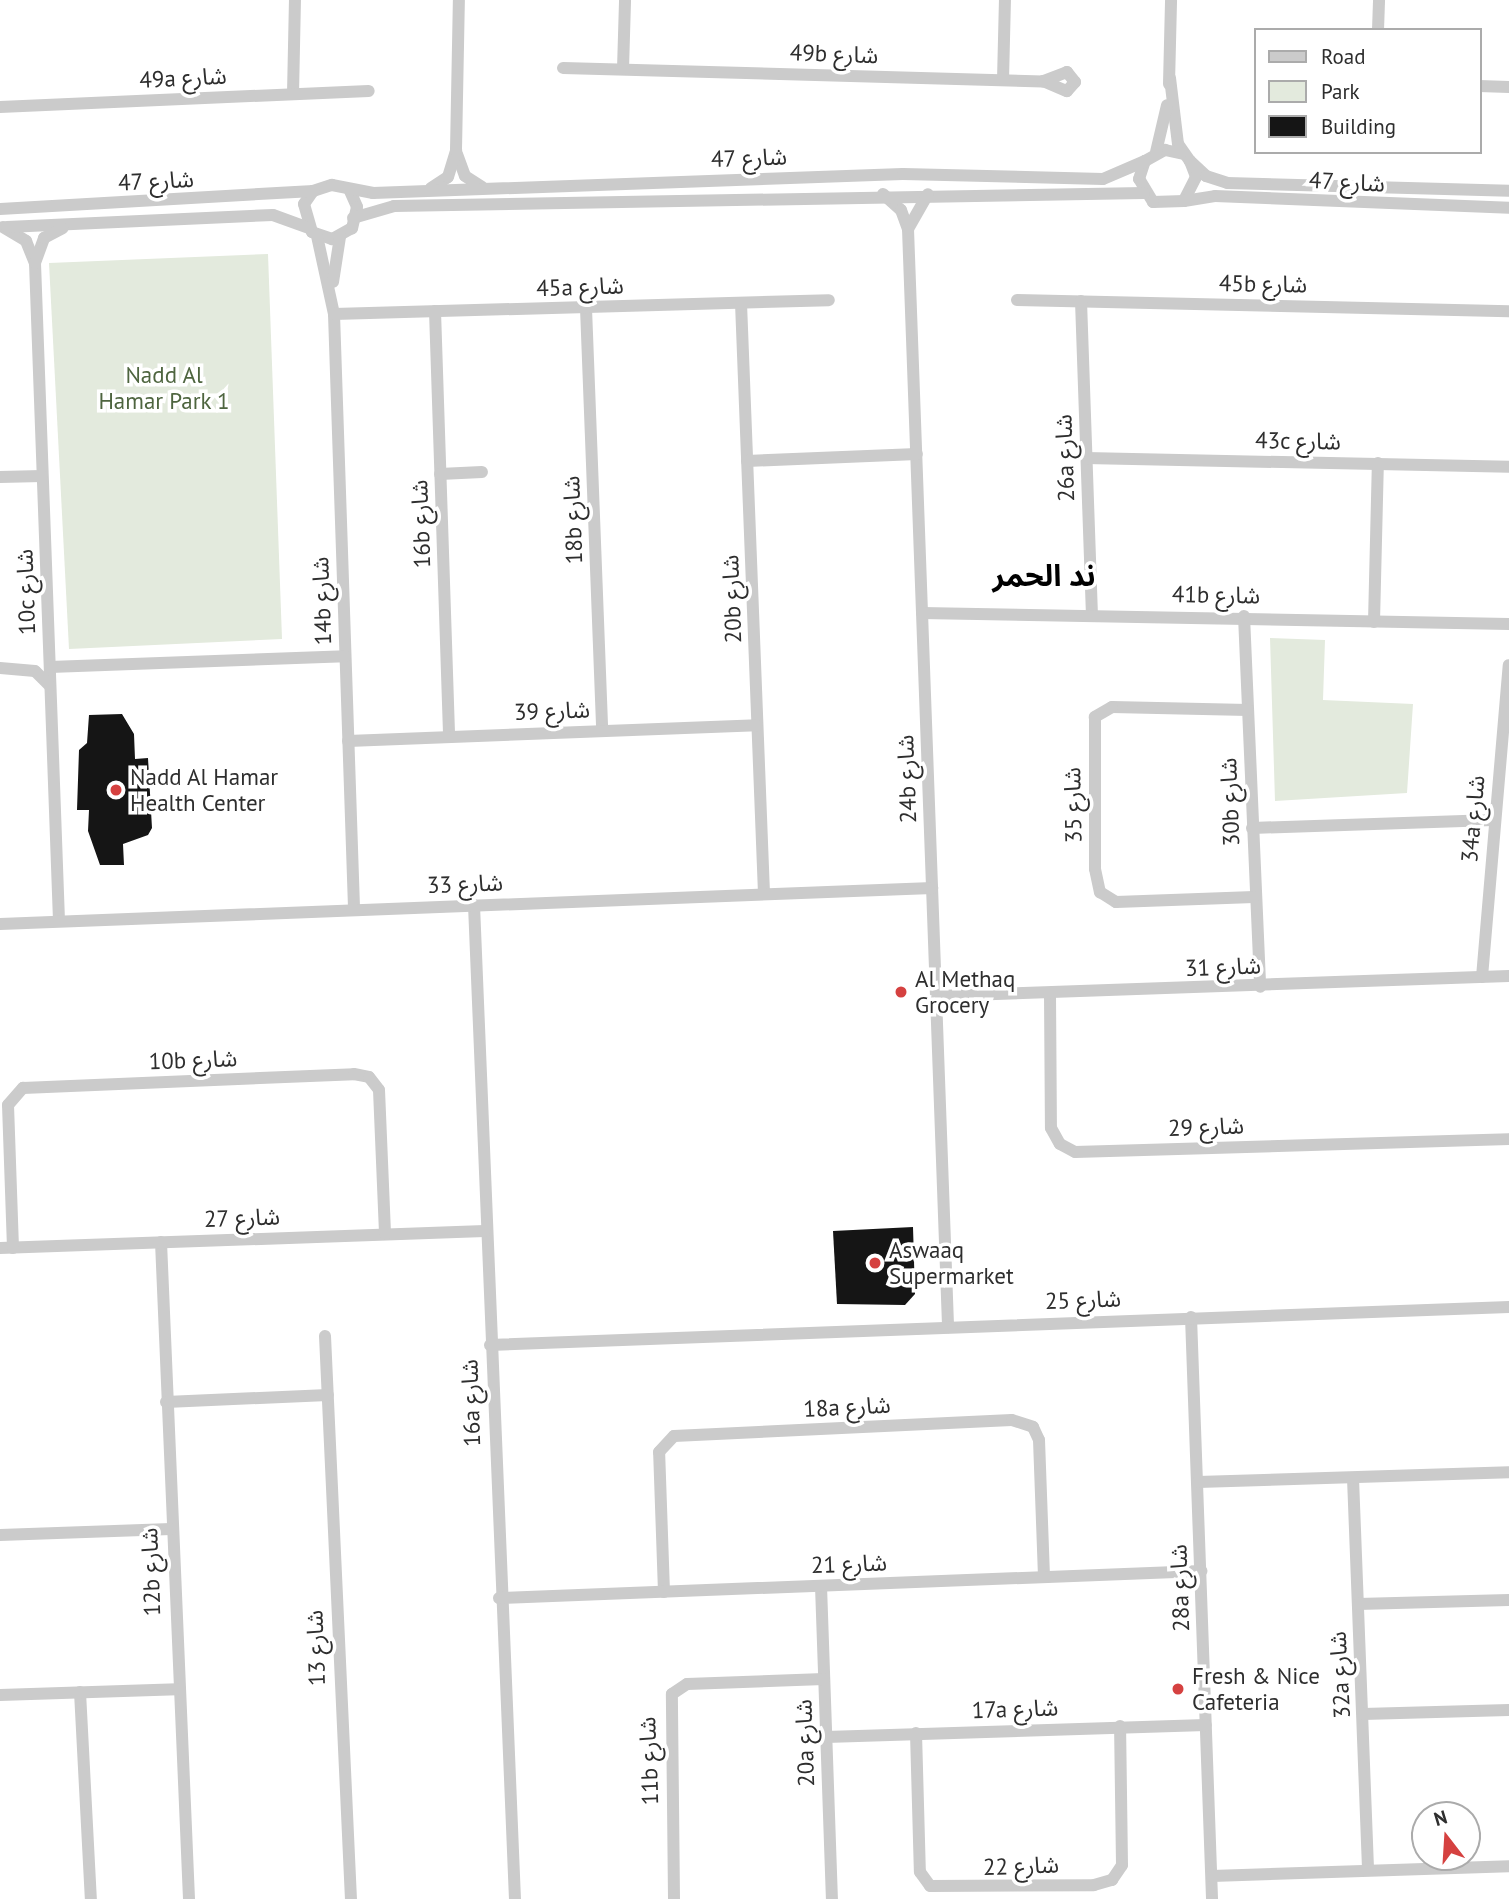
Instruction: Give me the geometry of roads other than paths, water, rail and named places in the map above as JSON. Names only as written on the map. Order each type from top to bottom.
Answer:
[{"type":"street","points":[[293,94],[295,0]]},
{"type":"street","points":[[429,189],[448,177],[456,150],[459,0]]},
{"type":"street","points":[[623,69],[625,0]]},
{"type":"street","points":[[1003,80],[1005,0]]},
{"type":"street","points":[[1170,78],[1195,186],[1184,201],[1161,205],[1144,194],[1144,161],[1156,152],[1170,78],[1171,0]]},
{"type":"street","points":[[1378,28],[1379,0]]},
{"type":"street","name":"49b شارع","points":[[563,68],[1043,81]]},
{"type":"street","points":[[1481,86],[1509,87]]},
{"type":"street","name":"49a شارع","points":[[0,107],[369,90]]},
{"type":"street","points":[[456,150],[465,176],[486,188]]},
{"type":"street","points":[[1156,152],[1187,157]]},
{"type":"street","name":"شارع 47","points":[[1187,157],[1206,176],[1227,183],[1509,191]]},
{"type":"street","name":"شارع 47","points":[[350,191],[904,174],[1103,179],[1144,161]]},
{"type":"street","points":[[332,185],[350,191],[357,206],[352,228],[340,237],[312,232],[304,205],[313,191],[332,185]]},
{"type":"street","name":"شارع 47","points":[[0,209],[313,191]]},
{"type":"street","name":"شارع 47","points":[[353,218],[394,206],[883,194],[1144,194]]},
{"type":"street","name":"24b شارع","points":[[883,194],[901,210],[908,229],[948,1327]]},
{"type":"street","points":[[908,229],[928,194]]},
{"type":"street","name":"شارع 47","points":[[1184,201],[1215,196],[1509,208]]},
{"type":"street","name":"شارع 47","points":[[1,227],[273,215],[312,232]]},
{"type":"street","points":[[35,263],[44,238],[72,225]]},
{"type":"street","points":[[1,227],[26,241],[35,263]]},
{"type":"street","name":"14b شارع","points":[[312,232],[332,293],[334,314],[354,908]]},
{"type":"street","name":"14b شارع","points":[[332,293],[340,237]]},
{"type":"street","name":"10c شارع","points":[[35,263],[59,920]]},
{"type":"street","name":"45a شارع","points":[[334,314],[829,300]]},
{"type":"street","name":"45b شارع","points":[[1017,300],[1509,311]]},
{"type":"street","name":"26a شارع","points":[[1081,301],[1091,613]]},
{"type":"street","name":"20b شارع","points":[[741,303],[764,894]]},
{"type":"street","name":"18b شارع","points":[[586,308],[602,730]]},
{"type":"street","name":"16b شارع","points":[[435,311],[449,735]]},
{"type":"street","points":[[747,461],[917,454]]},
{"type":"street","name":"43c شارع","points":[[1086,458],[1509,467]]},
{"type":"street","points":[[1374,622],[1378,463]]},
{"type":"street","points":[[440,474],[482,472]]},
{"type":"street","points":[[0,477],[42,476]]},
{"type":"street","name":"41b شارع","points":[[922,613],[1091,613],[1509,624]]},
{"type":"street","name":"30b شارع","points":[[1244,616],[1254,897],[1260,987]]},
{"type":"street","points":[[4,668],[37,660],[49,640]]},
{"type":"street","points":[[50,667],[345,656]]},
{"type":"street","name":"34a شارع","points":[[1482,977],[1493,820],[1503,782],[1509,665]]},
{"type":"street","points":[[4,668],[35,671],[50,686]]},
{"type":"street","name":"شارع 35","points":[[1248,709],[1112,708],[1095,717],[1095,869],[1100,892],[1116,902],[1254,897]]},
{"type":"street","name":"شارع 39","points":[[348,741],[757,725]]},
{"type":"street","points":[[1252,828],[1493,820]]},
{"type":"street","name":"شارع 33","points":[[0,924],[354,908],[932,888]]},
{"type":"street","name":"16a شارع","points":[[474,905],[499,1598],[515,1899]]},
{"type":"street","name":"شارع 31","points":[[938,996],[1260,987],[1509,976]]},
{"type":"street","name":"شارع 29","points":[[1050,993],[1051,1128],[1060,1144],[1075,1152],[1509,1139]]},
{"type":"street","name":"10b شارع","points":[[6,1248],[8,1105],[23,1088],[362,1074],[379,1090],[385,1234]]},
{"type":"street","name":"شارع 27","points":[[6,1248],[485,1231]]},
{"type":"street","name":"12b شارع","points":[[161,1242],[177,1689],[190,1899]]},
{"type":"street","name":"شارع 25","points":[[490,1345],[1509,1307]]},
{"type":"street","name":"28a شارع","points":[[1191,1317],[1212,1899]]},
{"type":"street","name":"شارع 13","points":[[325,1336],[351,1899]]},
{"type":"street","points":[[166,1402],[328,1395]]},
{"type":"street","name":"18a شارع","points":[[664,1592],[659,1452],[674,1436],[1012,1420],[1032,1427],[1039,1440],[1044,1577]]},
{"type":"street","points":[[1198,1482],[1509,1472]]},
{"type":"street","name":"32a شارع","points":[[1353,1478],[1367,1870]]},
{"type":"street","points":[[0,1535],[171,1529]]},
{"type":"street","name":"شارع 21","points":[[499,1598],[1201,1571]]},
{"type":"street","name":"20a شارع","points":[[821,1586],[832,1899]]},
{"type":"street","points":[[1358,1604],[1509,1600]]},
{"type":"street","name":"11b شارع","points":[[674,1899],[672,1694],[687,1684],[824,1679]]},
{"type":"street","points":[[0,1695],[177,1689]]},
{"type":"street","points":[[80,1692],[90,1899]]},
{"type":"street","points":[[1363,1714],[1509,1710]]},
{"type":"street","name":"17a شارع","points":[[826,1737],[1206,1725]]},
{"type":"street","name":"شارع 22","points":[[916,1733],[920,1872],[930,1886],[1094,1885],[1112,1880],[1122,1865],[1120,1726]]},
{"type":"street","points":[[1212,1876],[1509,1866]]},
{"type":"place","name":"Nadd Al Hamar Health Center","points":[[116,790]]},
{"type":"place","name":"Al Methaq Grocery","points":[[901,992]]},
{"type":"place","name":"Aswaaq Supermarket","points":[[875,1263]]},
{"type":"place","name":"Fresh & Nice Cafeteria","points":[[1178,1689]]},
{"type":"district","name":"ند الحمر","points":[[1044,575]]},
{"type":"park label","name":"Nadd Al Hamar Park 1","points":[[164,388]]}]
